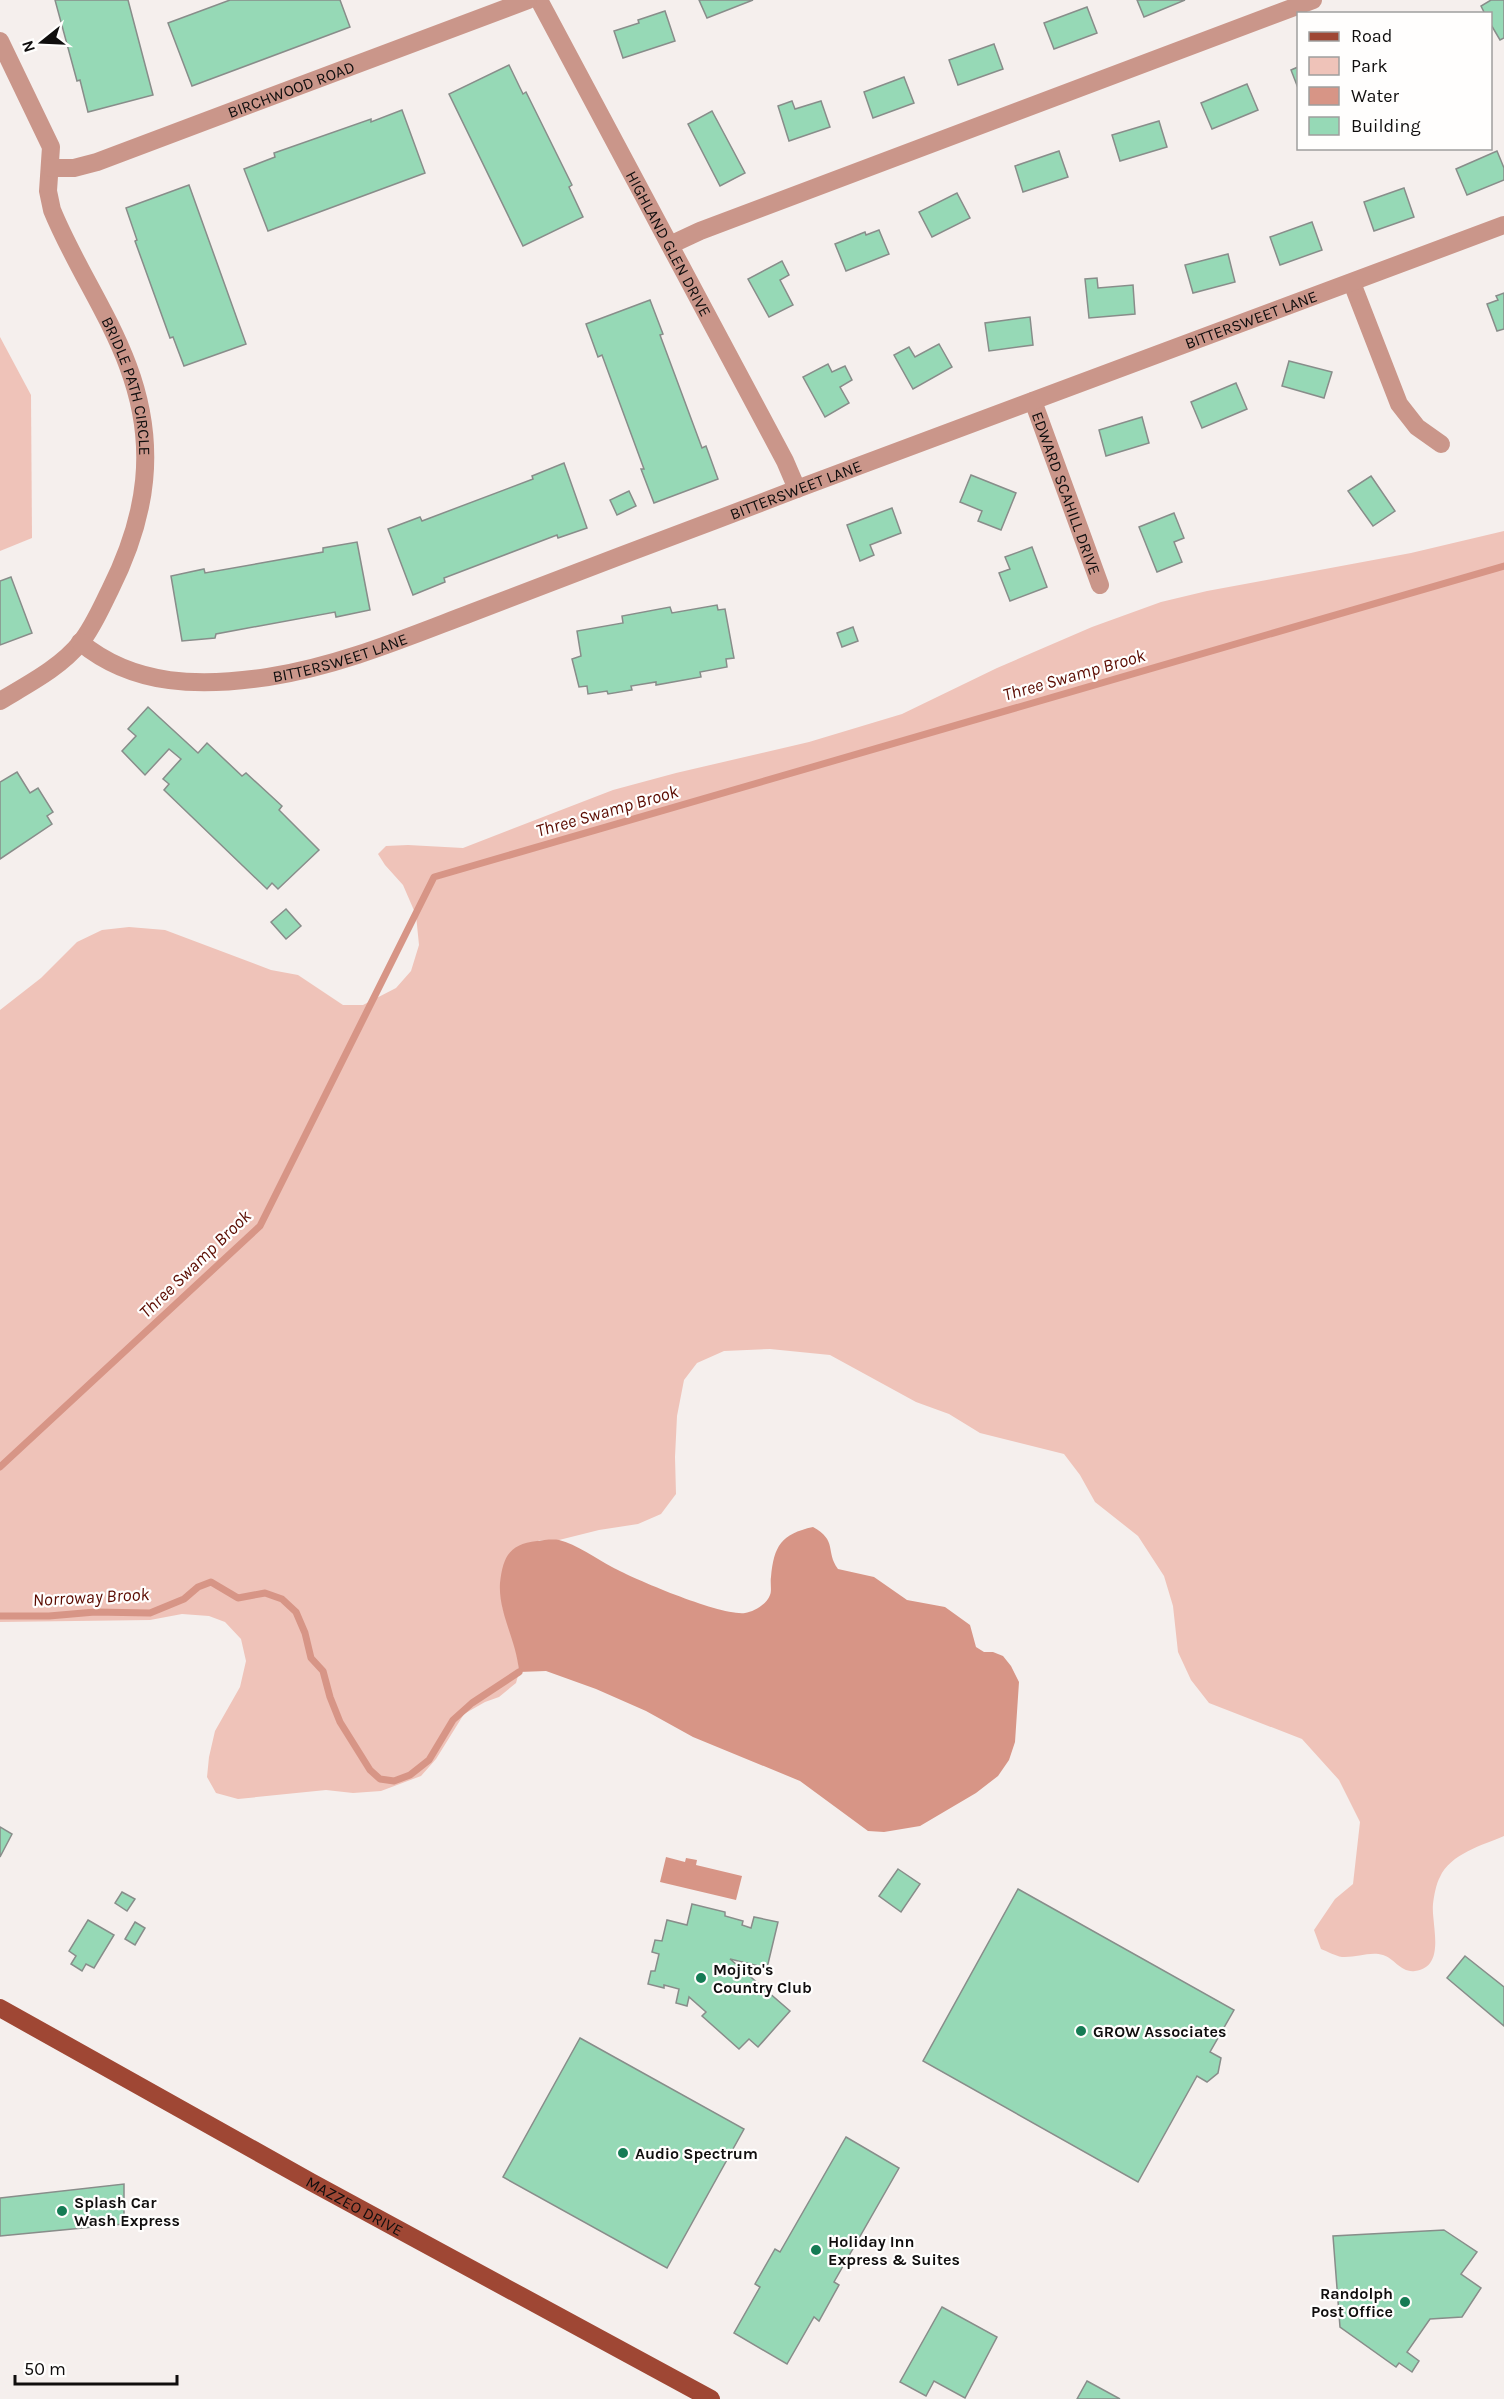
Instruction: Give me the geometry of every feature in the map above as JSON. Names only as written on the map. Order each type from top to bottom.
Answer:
[{"type":"main road","name":"MAZZEO DRIVE","points":[[0,2008],[311,2182],[711,2399]]},
{"type":"street","name":"BIRCHWOOD ROAD","points":[[51,168],[74,168],[97,162],[528,0]]},
{"type":"street","name":"HIGHLAND GLEN DRIVE","points":[[539,0],[779,450],[797,489]]},
{"type":"street","points":[[670,245],[732,219],[1312,0]]},
{"type":"street","name":"BRIDLE PATH CIRCLE","points":[[0,41],[48,138],[51,147],[48,191],[52,210],[128,366],[141,408],[145,445],[142,502],[132,541],[105,599],[80,642],[56,665],[0,701]]},
{"type":"street","name":"BITTERSWEET LANE","points":[[80,642],[113,665],[136,674],[165,680],[220,682],[310,669],[417,633],[1504,225]]},
{"type":"street","points":[[1352,283],[1399,404],[1417,427],[1441,444]]},
{"type":"street","name":"EDWARD SCAHILL DRIVE","points":[[1033,401],[1100,585]]},
{"type":"green space","points":[[0,337],[31,395],[32,538],[0,551]]},
{"type":"green space","points":[[1504,531],[1504,1836],[1459,1856],[1451,1862],[1440,1877],[1433,1904],[1434,1953],[1431,1962],[1425,1968],[1410,1971],[1383,1955],[1342,1957],[1321,1949],[1314,1930],[1335,1899],[1353,1884],[1360,1822],[1339,1780],[1302,1739],[1209,1703],[1191,1680],[1178,1652],[1173,1606],[1164,1576],[1138,1536],[1095,1502],[1080,1475],[1064,1454],[980,1433],[949,1414],[916,1402],[830,1355],[770,1349],[724,1351],[697,1363],[684,1380],[677,1416],[676,1494],[661,1514],[638,1524],[599,1530],[559,1540],[539,1540],[500,1587],[503,1609],[518,1656],[519,1672],[516,1683],[499,1697],[464,1714],[436,1759],[421,1776],[381,1791],[353,1793],[326,1790],[238,1799],[216,1793],[207,1777],[209,1757],[215,1731],[240,1687],[246,1661],[241,1639],[225,1622],[209,1616],[182,1614],[150,1620],[0,1622],[0,1010],[41,978],[77,942],[102,930],[129,927],[165,930],[271,970],[298,975],[343,1005],[363,1005],[396,988],[411,971],[419,945],[416,915],[403,885],[378,854],[386,846],[463,848],[613,790],[809,742],[902,714],[997,668],[1092,627],[1161,602],[1207,591],[1411,553]]},
{"type":"water","points":[[813,1527],[826,1537],[838,1569],[874,1577],[907,1600],[945,1607],[970,1625],[976,1647],[984,1652],[993,1652],[1003,1656],[1019,1682],[1015,1742],[1009,1760],[998,1776],[976,1793],[920,1826],[884,1832],[868,1831],[800,1781],[693,1737],[646,1711],[596,1689],[546,1671],[519,1672],[502,1605],[500,1583],[503,1566],[509,1553],[520,1545],[551,1540],[566,1542],[624,1573],[678,1596],[717,1609],[745,1613],[760,1607],[771,1593],[772,1566],[781,1543],[793,1533]]},
{"type":"water","points":[[666,1857],[685,1862],[686,1858],[697,1860],[696,1865],[742,1876],[736,1900],[660,1882]]},
{"type":"building","points":[[55,0],[128,0],[153,95],[88,112]]},
{"type":"building","points":[[230,0],[340,0],[350,27],[192,86],[168,23]]},
{"type":"building","points":[[699,0],[753,0],[707,18]]},
{"type":"building","points":[[1137,0],[1185,0],[1144,17]]},
{"type":"building","points":[[1491,0],[1504,0],[1504,38],[1500,40],[1492,26],[1492,12],[1484,12],[1481,6]]},
{"type":"building","points":[[1087,7],[1097,33],[1054,49],[1044,23]]},
{"type":"building","points":[[665,11],[675,41],[623,58],[614,31]]},
{"type":"building","points":[[994,44],[1003,69],[958,85],[949,60]]},
{"type":"building","points":[[509,65],[523,94],[526,92],[572,185],[569,187],[583,217],[523,246],[449,94]]},
{"type":"building","points":[[1297,67],[1297,85],[1291,70]]},
{"type":"building","points":[[904,77],[914,103],[873,118],[864,92]]},
{"type":"building","points":[[1247,84],[1258,110],[1212,129],[1201,103]]},
{"type":"building","points":[[792,101],[795,109],[821,101],[830,127],[789,141],[778,106]]},
{"type":"building","points":[[402,110],[425,173],[268,231],[244,169],[275,157],[274,153]]},
{"type":"building","points":[[712,111],[745,173],[720,186],[688,124]]},
{"type":"building","points":[[1159,121],[1167,147],[1120,161],[1112,135]]},
{"type":"building","points":[[1059,151],[1068,177],[1023,192],[1015,166]]},
{"type":"building","points":[[1497,151],[1504,168],[1504,180],[1467,195],[1456,169]]},
{"type":"building","points":[[189,185],[246,344],[184,366],[173,337],[170,338],[135,241],[137,240],[126,208]]},
{"type":"building","points":[[1404,188],[1414,217],[1374,231],[1364,202]]},
{"type":"building","points":[[957,193],[970,218],[932,237],[919,212]]},
{"type":"building","points":[[1312,222],[1322,250],[1280,265],[1270,237]]},
{"type":"building","points":[[879,230],[889,254],[846,271],[835,244],[865,232],[866,235]]},
{"type":"building","points":[[1228,254],[1235,282],[1193,293],[1185,265]]},
{"type":"building","points":[[782,261],[789,275],[780,280],[793,305],[769,317],[748,279]]},
{"type":"building","points":[[1097,278],[1098,288],[1133,285],[1135,314],[1089,318],[1085,279]]},
{"type":"building","points":[[1504,293],[1504,329],[1497,331],[1487,304],[1498,300],[1496,296]]},
{"type":"building","points":[[650,300],[663,334],[660,335],[702,448],[706,446],[718,479],[654,503],[641,469],[644,469],[602,355],[598,357],[586,324]]},
{"type":"building","points":[[1030,317],[1033,345],[989,351],[985,323]]},
{"type":"building","points":[[939,344],[952,367],[913,389],[894,355],[909,347],[915,357]]},
{"type":"building","points":[[1289,361],[1332,372],[1324,398],[1282,386]]},
{"type":"building","points":[[828,364],[832,372],[845,366],[852,380],[840,387],[849,403],[825,417],[803,377]]},
{"type":"building","points":[[1236,383],[1247,409],[1202,428],[1191,402]]},
{"type":"building","points":[[1142,417],[1149,443],[1106,456],[1099,430]]},
{"type":"building","points":[[564,463],[587,528],[558,538],[557,535],[444,578],[445,582],[413,595],[388,529],[420,517],[422,521],[533,479],[532,476]]},
{"type":"building","points":[[971,475],[1016,493],[1001,530],[978,521],[982,511],[960,502]]},
{"type":"building","points":[[1371,476],[1395,511],[1373,526],[1348,491]]},
{"type":"building","points":[[629,491],[636,506],[617,515],[610,500]]},
{"type":"building","points":[[892,508],[901,533],[870,545],[874,555],[860,561],[847,525]]},
{"type":"building","points":[[1174,513],[1184,538],[1174,542],[1182,562],[1157,572],[1139,527]]},
{"type":"building","points":[[357,542],[370,610],[336,617],[335,612],[216,634],[215,638],[182,641],[171,576],[204,569],[205,573],[323,552],[323,548]]},
{"type":"building","points":[[1032,547],[1047,587],[1010,601],[999,573],[1010,569],[1005,557]]},
{"type":"building","points":[[11,577],[32,633],[0,645],[0,581]]},
{"type":"building","points":[[717,605],[718,610],[725,609],[734,658],[726,659],[727,667],[700,672],[701,677],[656,685],[656,682],[631,686],[632,690],[608,694],[607,691],[588,694],[587,686],[579,687],[572,659],[581,656],[577,631],[623,623],[622,616],[670,607],[672,613]]},
{"type":"building","points":[[853,627],[858,641],[842,647],[837,633]]},
{"type":"building","points":[[148,707],[198,753],[207,743],[242,776],[246,773],[282,806],[279,810],[319,850],[278,889],[272,883],[267,889],[164,790],[169,784],[163,779],[181,759],[169,749],[145,775],[122,751],[136,736],[128,729]]},
{"type":"building","points":[[17,772],[30,793],[38,788],[53,812],[47,816],[52,824],[0,859],[0,782]]},
{"type":"building","points":[[286,909],[301,926],[286,939],[271,922]]},
{"type":"building","points":[[0,1827],[12,1834],[0,1857]]},
{"type":"building","points":[[898,1869],[920,1884],[901,1912],[879,1896]]},
{"type":"building","name":"GROW Associates","points":[[1018,1889],[1234,2010],[1210,2052],[1221,2058],[1218,2073],[1207,2082],[1197,2076],[1138,2182],[923,2061]]},
{"type":"building","points":[[122,1892],[135,1899],[127,1911],[115,1903]]},
{"type":"building","name":"Mojito's Country Club","points":[[692,1904],[725,1912],[725,1916],[743,1921],[742,1925],[751,1928],[754,1917],[778,1922],[767,1968],[730,1959],[790,2011],[758,2047],[749,2039],[739,2049],[702,2016],[706,2012],[689,1997],[687,2006],[676,2003],[679,1989],[648,1984],[651,1971],[655,1971],[659,1954],[652,1952],[655,1940],[662,1941],[667,1920],[687,1925]]},
{"type":"building","points":[[88,1920],[114,1935],[94,1968],[86,1964],[82,1971],[71,1964],[76,1956],[69,1951]]},
{"type":"building","points":[[135,1922],[145,1928],[135,1945],[125,1939]]},
{"type":"building","points":[[1465,1956],[1504,1987],[1504,2026],[1447,1978]]},
{"type":"building","name":"Audio Spectrum","points":[[580,2038],[744,2129],[667,2268],[503,2177]]},
{"type":"building","name":"Holiday Inn Express & Suites","points":[[846,2137],[899,2168],[834,2282],[839,2285],[819,2321],[814,2317],[787,2364],[734,2333],[760,2287],[755,2284],[775,2249],[780,2252]]},
{"type":"building","name":"Splash Car Wash Express","points":[[124,2184],[124,2224],[0,2236],[0,2198]]},
{"type":"building","name":"Randolph Post Office","points":[[1444,2230],[1477,2252],[1461,2274],[1481,2288],[1462,2317],[1430,2319],[1407,2352],[1419,2361],[1412,2372],[1399,2363],[1396,2367],[1340,2327],[1333,2236]]},
{"type":"building","points":[[942,2307],[997,2337],[965,2398],[934,2381],[926,2396],[900,2382]]},
{"type":"building","points":[[1087,2381],[1120,2399],[1077,2399]]},
{"type":"waterway","name":"Three Swamp Brook","points":[[0,1467],[260,1226],[434,877],[1504,566]]},
{"type":"waterway","name":"Norroway Brook","points":[[0,1616],[49,1616],[95,1612],[150,1613],[184,1599],[198,1587],[211,1582],[238,1598],[265,1593],[282,1599],[296,1612],[305,1633],[311,1658],[323,1671],[340,1722],[370,1770],[380,1779],[394,1781],[410,1775],[429,1760],[453,1720],[472,1703],[519,1672]]},
{"type":"place","name":"Mojito's Country Club","points":[[701,1978]]},
{"type":"place","name":"GROW Associates","points":[[1081,2031]]},
{"type":"place","name":"Audio Spectrum","points":[[623,2153]]},
{"type":"place","name":"Splash Car Wash Express","points":[[62,2211]]},
{"type":"place","name":"Holiday Inn Express & Suites","points":[[816,2250]]},
{"type":"place","name":"Randolph Post Office","points":[[1405,2302]]}]
